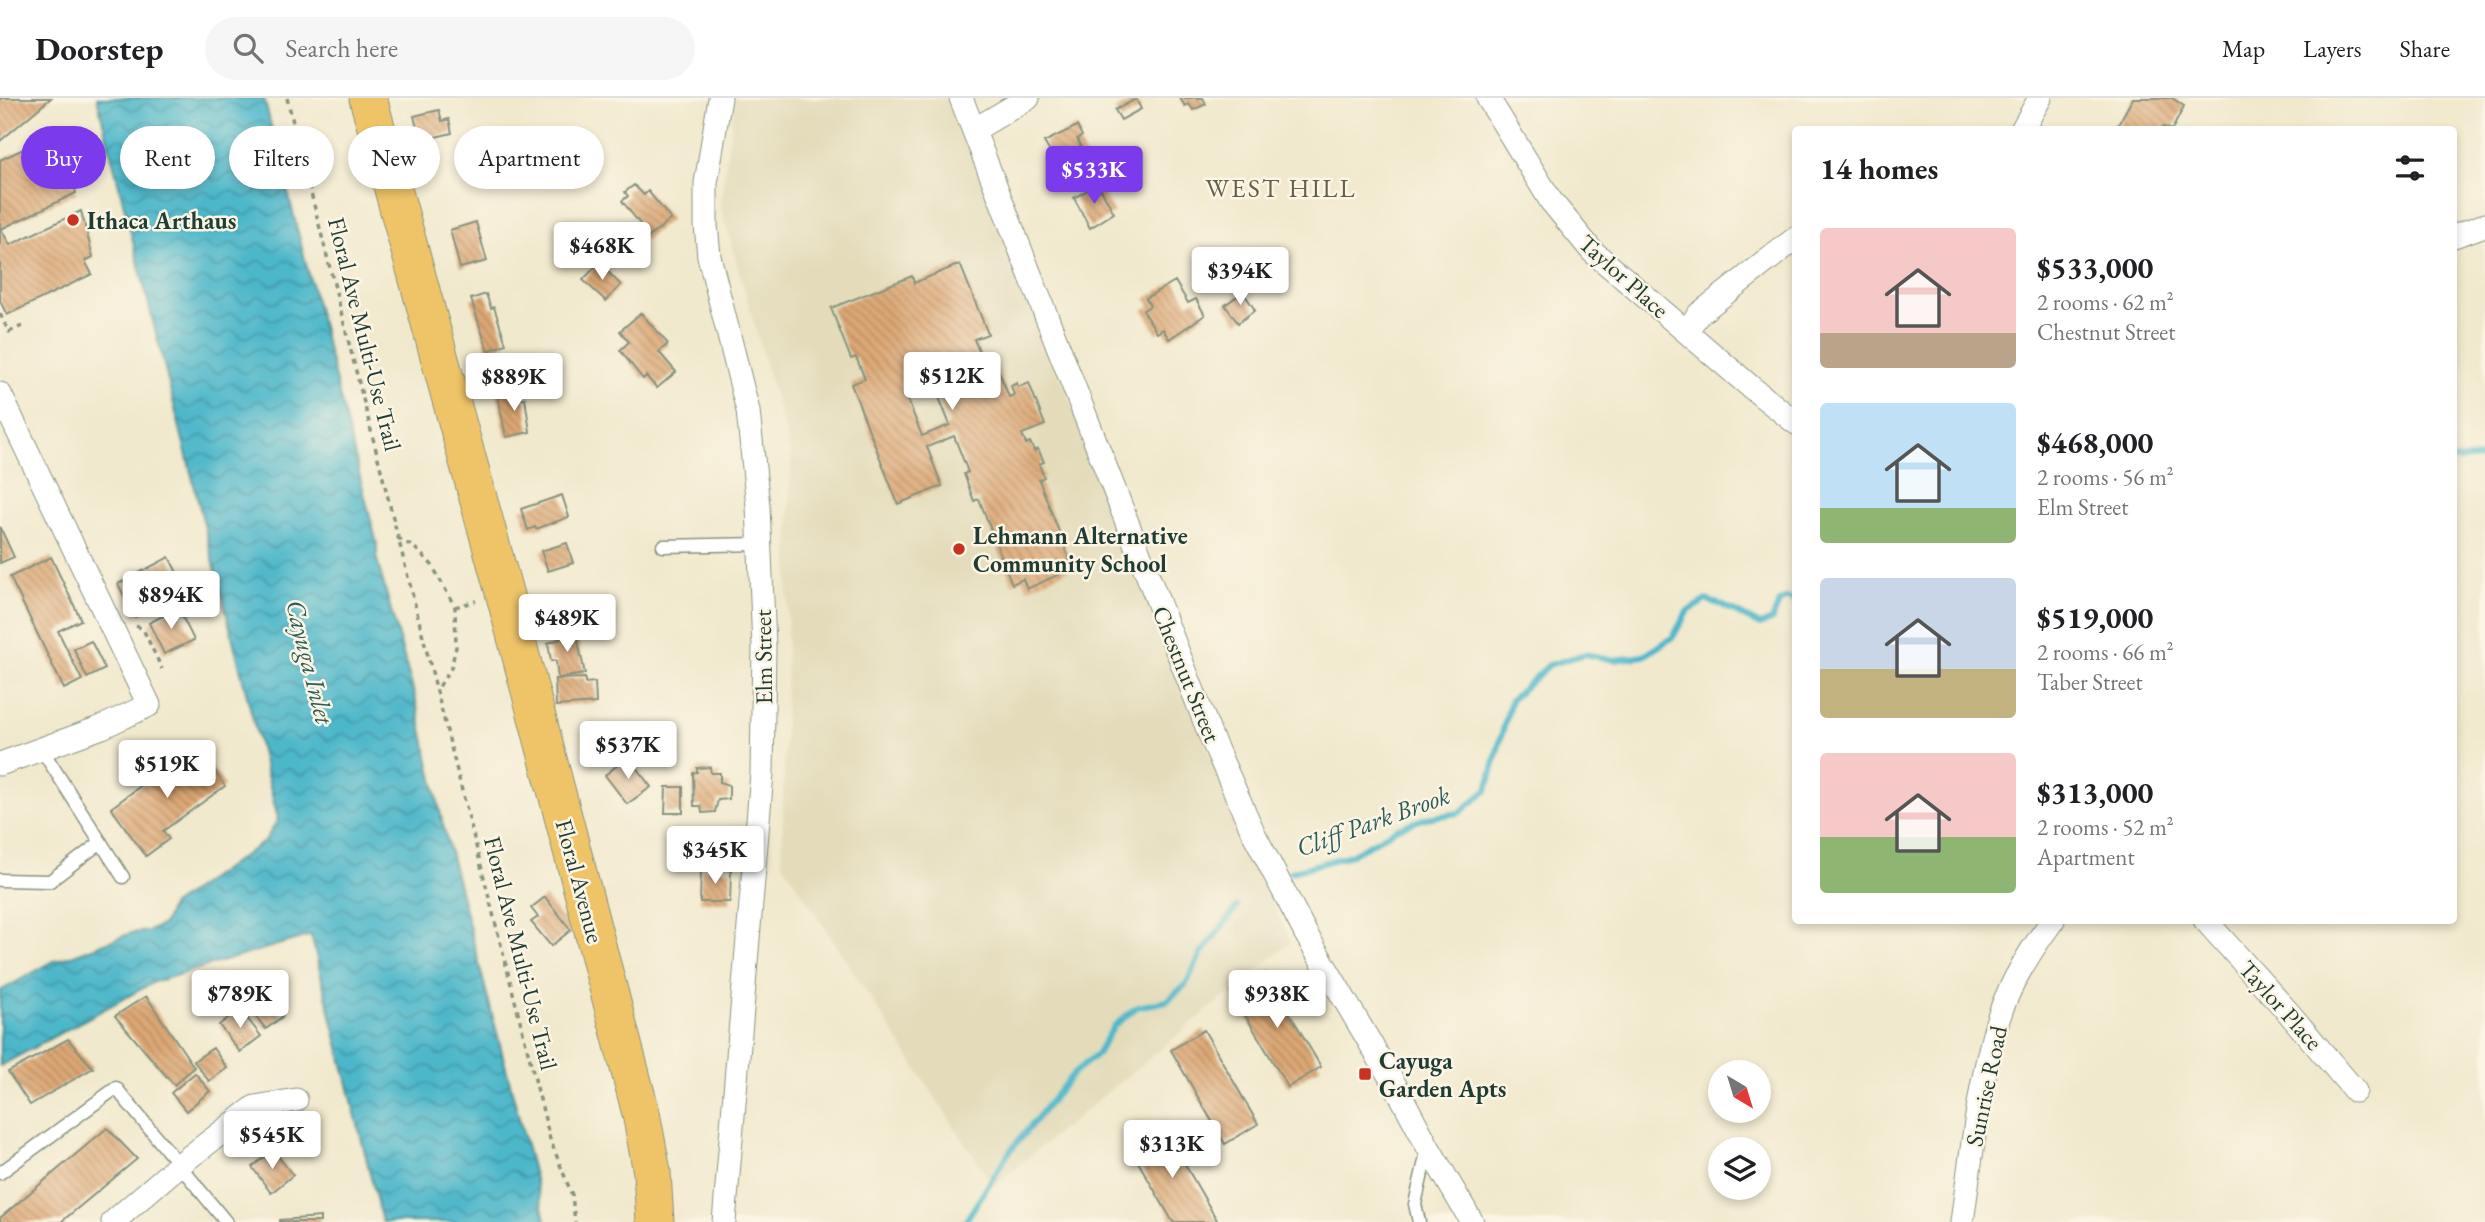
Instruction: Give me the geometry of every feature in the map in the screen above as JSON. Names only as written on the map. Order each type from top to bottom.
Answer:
[{"type":"main road","name":"Floral Avenue","points":[[368,98],[507,603],[641,1113],[652,1172],[655,1222]]},
{"type":"street","name":"Elm Street","points":[[720,98],[706,183],[706,225],[712,266],[748,411],[760,544],[764,647],[762,774],[724,1222]]},
{"type":"street","name":"Chestnut Street","points":[[961,98],[1211,737],[1248,822],[1306,934],[1472,1222]]},
{"type":"street","points":[[974,130],[1028,98]]},
{"type":"street","name":"Taylor Place","points":[[1488,98],[1551,201],[1577,234],[1634,288],[1792,420]]},
{"type":"street","points":[[2024,126],[2040,98]]},
{"type":"street","points":[[2457,235],[2485,225]]},
{"type":"street","points":[[1686,331],[1699,314],[1792,241]]},
{"type":"street","points":[[0,394],[149,705],[102,727],[0,764]]},
{"type":"street","name":"Sunrise Road","points":[[1962,1222],[1978,1110],[1995,1028],[2011,990],[2050,924]]},
{"type":"street","name":"Taylor Place","points":[[2209,924],[2356,1091]]},
{"type":"street","points":[[113,1222],[179,1165],[255,1107],[296,1100]]},
{"type":"lane","points":[[663,546],[760,544]]},
{"type":"lane","points":[[42,750],[123,877]]},
{"type":"lane","points":[[0,880],[50,881],[101,842]]},
{"type":"lane","points":[[0,1173],[116,1088],[226,1222]]},
{"type":"lane","points":[[1419,1222],[1415,1204],[1428,1147]]},
{"type":"path","name":"Floral Ave Multi-Use Trail","points":[[287,98],[550,1139],[572,1195],[575,1222]]},
{"type":"path","points":[[0,314],[9,332],[22,326]]},
{"type":"path","points":[[398,538],[415,548],[432,565],[454,607],[456,647],[451,667],[437,690]]},
{"type":"shaded area","name":"Lehmann Alternative Community School","points":[[735,98],[951,98],[1245,844],[1291,942],[993,1186],[782,862],[791,453],[720,204]]},
{"type":"water","name":"Cayuga Inlet","points":[[97,98],[264,98],[271,126],[229,126],[229,189],[287,189],[377,544],[377,560],[415,697],[443,825],[546,1222],[382,1222],[311,935],[154,982],[0,1066],[0,991],[54,961],[164,924],[171,906],[265,841],[278,819]]},
{"type":"building","points":[[0,98],[51,98],[0,141]]},
{"type":"building","points":[[1180,98],[1203,98],[1206,104],[1193,110],[1189,104],[1185,106]]},
{"type":"building","points":[[2133,98],[2172,98],[2184,106],[2174,126],[2117,126]]},
{"type":"building","points":[[1136,99],[1141,109],[1121,120],[1115,110]]},
{"type":"building","points":[[439,110],[442,121],[449,119],[452,133],[440,136],[440,126],[416,126],[414,116]]},
{"type":"building","points":[[1077,126],[1082,136],[1077,139],[1086,157],[1061,171],[1044,142]]},
{"type":"building","name":"Ithaca Arthaus","points":[[21,150],[21,189],[75,189],[76,193],[1,229],[10,245],[81,211],[93,257],[85,261],[92,274],[7,315],[0,301],[0,160]]},
{"type":"building","points":[[1098,184],[1114,213],[1090,228],[1074,198]]},
{"type":"building","points":[[634,185],[644,195],[648,191],[671,219],[645,240],[636,229],[641,225],[622,201],[628,196],[625,192]]},
{"type":"building","points":[[476,222],[487,261],[460,268],[450,230]]},
{"type":"building","points":[[599,263],[621,285],[606,301],[583,280]]},
{"type":"building","points":[[960,264],[988,334],[974,339],[985,365],[995,361],[1009,397],[1014,395],[1011,386],[1017,383],[1018,387],[1029,383],[1045,425],[1022,434],[1026,444],[1030,442],[1034,451],[1038,449],[1044,462],[1039,464],[1044,477],[1039,480],[1073,568],[1027,589],[1023,579],[1012,584],[979,499],[974,501],[964,474],[968,472],[954,436],[927,447],[942,486],[898,504],[851,384],[865,379],[856,357],[851,359],[831,308],[912,276],[914,283]],"holes":[[[929,381],[950,425],[922,436],[904,390]]]},
{"type":"building","points":[[1175,281],[1188,303],[1196,299],[1205,315],[1169,339],[1163,329],[1157,333],[1143,310],[1150,306],[1146,298]]},
{"type":"building","points":[[1243,292],[1255,310],[1238,323],[1225,305]]},
{"type":"building","points":[[486,294],[491,308],[494,307],[506,344],[488,351],[471,299]]},
{"type":"building","points":[[641,313],[668,344],[659,352],[676,372],[657,388],[646,376],[643,379],[620,350],[629,342],[620,331]]},
{"type":"building","points":[[518,388],[520,399],[525,398],[530,432],[506,437],[497,392]]},
{"type":"building","points":[[562,495],[569,517],[528,530],[521,509]]},
{"type":"building","points":[[0,527],[14,557],[0,563]]},
{"type":"building","points":[[567,543],[573,563],[548,571],[541,551]]},
{"type":"building","points":[[51,557],[81,620],[58,631],[82,680],[64,689],[10,577]]},
{"type":"building","points":[[169,557],[186,590],[135,617],[118,584]]},
{"type":"building","points":[[178,608],[194,640],[164,654],[149,623]]},
{"type":"building","points":[[575,627],[585,674],[558,678],[556,661],[551,661],[548,643],[560,639],[559,629]]},
{"type":"building","points":[[91,641],[105,669],[87,678],[74,649]]},
{"type":"building","points":[[585,678],[585,683],[595,682],[596,703],[556,706],[555,679]]},
{"type":"building","points":[[200,752],[225,786],[163,831],[169,839],[146,856],[111,808],[181,756],[186,763]]},
{"type":"building","points":[[628,757],[651,787],[627,804],[605,775]]},
{"type":"building","points":[[710,767],[711,773],[720,773],[720,782],[729,785],[729,799],[718,800],[715,812],[702,813],[701,806],[694,806],[693,773],[697,772],[697,768]]},
{"type":"building","points":[[666,787],[683,787],[683,813],[665,813]]},
{"type":"building","points":[[701,869],[731,870],[730,902],[700,902]]},
{"type":"building","points":[[545,897],[571,930],[551,946],[531,922],[538,917],[531,908]]},
{"type":"building","points":[[1266,973],[1321,1067],[1288,1087],[1232,993]]},
{"type":"building","points":[[264,992],[283,1016],[266,1029],[247,1006]]},
{"type":"building","points":[[146,996],[194,1067],[174,1085],[115,1016]]},
{"type":"building","points":[[240,1009],[261,1036],[240,1052],[219,1025]]},
{"type":"building","points":[[1204,1030],[1258,1124],[1225,1144],[1171,1050]]},
{"type":"building","points":[[68,1039],[93,1068],[30,1105],[8,1072]]},
{"type":"building","points":[[213,1048],[227,1068],[209,1081],[194,1061]]},
{"type":"building","points":[[195,1073],[210,1091],[186,1111],[171,1093]]},
{"type":"building","points":[[107,1128],[137,1159],[61,1222],[0,1222],[0,1218]]},
{"type":"building","points":[[1164,1128],[1218,1222],[1173,1222],[1130,1148]]},
{"type":"building","points":[[273,1150],[293,1175],[271,1193],[252,1167]]},
{"type":"building","points":[[320,1217],[320,1222],[280,1222],[280,1220]]},
{"type":"waterway","name":"Cliff Park Brook","points":[[2457,460],[2485,458]]},
{"type":"waterway","name":"Cliff Park Brook","points":[[1291,872],[1351,855],[1398,828],[1426,818],[1459,813],[1487,790],[1511,700],[1549,665],[1585,654],[1614,660],[1644,656],[1673,637],[1687,612],[1706,600],[1722,605],[1760,625],[1772,620],[1779,603],[1787,598],[1792,600]]},
{"type":"waterway","name":"Cliff Park Brook","points":[[965,1222],[1010,1151],[1074,1073],[1097,1054],[1114,1026],[1137,1007],[1167,1001],[1186,984],[1201,954],[1237,907]]},
{"type":"place","name":"Ithaca Arthaus","points":[[73,220]]},
{"type":"place","name":"Lehmann Alternative Community School","points":[[959,549]]},
{"type":"place","name":"Cayuga Garden Apts","points":[[1365,1074]]},
{"type":"district","name":"WEST HILL","points":[[1281,188]]}]
